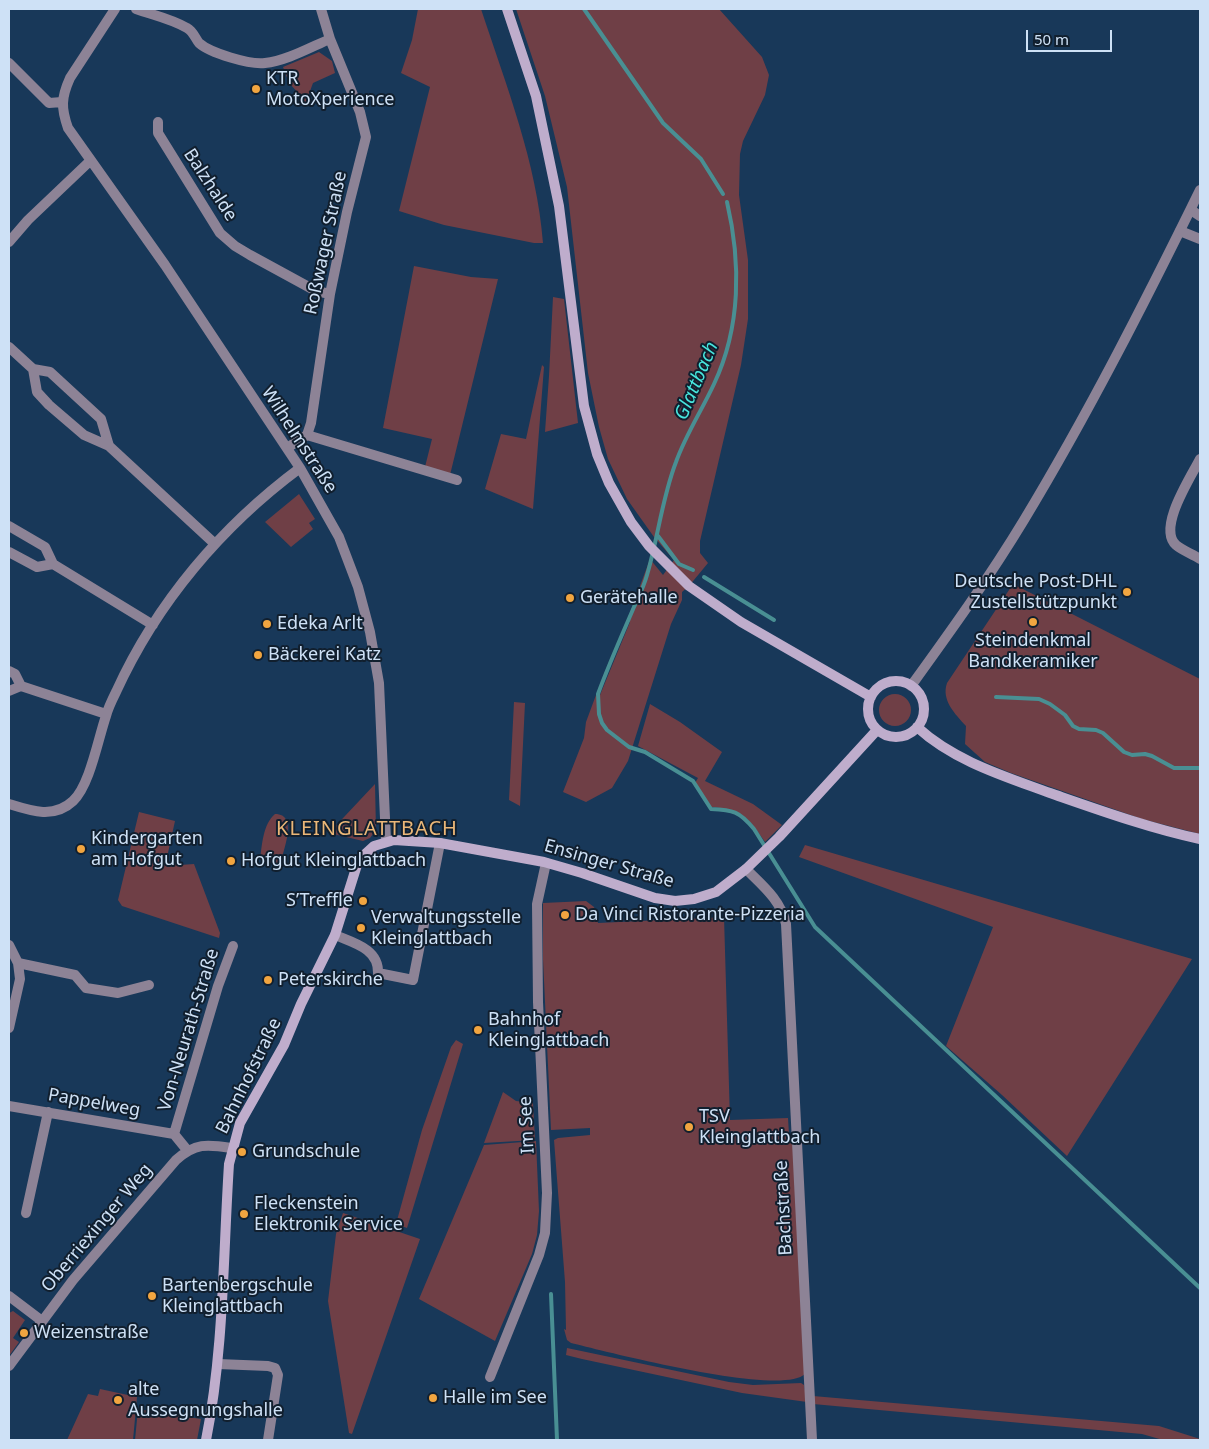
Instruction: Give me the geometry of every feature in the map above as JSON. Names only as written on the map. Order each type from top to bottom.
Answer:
[{"type":"main road","points":[[507,9],[536,96],[558,206],[588,423],[597,454],[609,483],[631,522],[657,556],[680,579],[741,622],[871,697]]},
{"type":"main road","points":[[892,682],[911,686],[918,692],[923,704],[923,717],[917,727],[911,733],[898,737],[886,735],[877,730],[869,717],[868,706],[871,697],[877,689],[892,682]]},
{"type":"main road","points":[[917,727],[938,744],[974,764],[1095,809],[1142,824],[1200,839]]},
{"type":"main road","name":"Ensinger Straße","points":[[386,841],[414,840],[440,843],[522,857],[656,898],[675,901],[694,899],[716,892],[746,869],[877,730]]},
{"type":"main road","name":"Bahnhofstraße","points":[[206,1440],[218,1364],[228,1171],[232,1148],[240,1123],[284,1045],[301,1004],[335,935],[357,865],[368,851],[386,841]]},
{"type":"street","points":[[9,63],[49,103],[62,102],[64,91],[70,78],[115,9]]},
{"type":"street","points":[[136,9],[190,29],[198,42],[203,45],[237,60],[249,63],[264,64],[330,39]]},
{"type":"street","name":"Roßwager Straße","points":[[307,435],[311,423],[330,294],[347,212],[366,137],[360,112],[330,39],[321,9]]},
{"type":"street","name":"Wilhelmstraße","points":[[62,102],[68,128],[165,264],[287,448],[316,494],[343,545],[358,587],[370,632],[379,683],[386,841]]},
{"type":"street","name":"Balzhalde","points":[[158,122],[158,133],[220,233],[235,246],[250,255],[316,291],[330,294]]},
{"type":"street","points":[[9,242],[28,220],[90,161]]},
{"type":"street","points":[[911,686],[1023,522],[1072,437],[1200,190]]},
{"type":"street","points":[[1190,210],[1200,216]]},
{"type":"street","points":[[1180,231],[1200,239]]},
{"type":"street","points":[[9,347],[33,369],[50,372],[101,419],[109,446]]},
{"type":"street","points":[[33,369],[37,392],[50,405],[84,435],[109,446],[215,544]]},
{"type":"street","points":[[287,448],[307,435],[457,480]]},
{"type":"street","points":[[1200,459],[1175,508],[1170,535],[1175,544],[1200,558]]},
{"type":"street","points":[[9,804],[43,813],[60,810],[74,800],[86,779],[106,714],[128,668],[185,578],[249,509],[300,468]]},
{"type":"street","points":[[9,526],[45,546],[52,564],[154,625]]},
{"type":"street","points":[[9,552],[37,567],[52,564]]},
{"type":"street","points":[[9,672],[15,674],[22,686]]},
{"type":"street","points":[[9,691],[22,686],[106,714]]},
{"type":"street","points":[[335,935],[365,948],[372,954],[378,966],[378,974],[413,980],[440,843]]},
{"type":"street","name":"Im See","points":[[490,1377],[546,1233],[547,1194],[538,1002],[537,904],[546,863]]},
{"type":"street","name":"Bachstraße","points":[[746,869],[778,903],[786,924],[812,1440]]},
{"type":"street","points":[[9,945],[18,964],[20,979],[9,1028]]},
{"type":"street","name":"Von-Neurath-Straße","points":[[187,1150],[174,1134],[216,995],[233,946]]},
{"type":"street","points":[[18,964],[75,975],[86,988],[110,992],[118,993],[149,984]]},
{"type":"street","name":"Pappelweg","points":[[9,1106],[174,1134]]},
{"type":"street","points":[[26,1213],[48,1112]]},
{"type":"street","points":[[187,1150],[202,1145],[232,1148]]},
{"type":"street","name":"Oberriexinger Weg","points":[[9,1366],[73,1280],[165,1172],[187,1150]]},
{"type":"street","points":[[9,1296],[42,1321]]},
{"type":"street","points":[[218,1364],[268,1366],[275,1368],[278,1375],[268,1440]]},
{"type":"shaded area","points":[[418,9],[481,9],[510,95],[527,154],[540,213],[543,243],[534,243],[444,225],[399,211],[430,87],[401,73],[412,40]]},
{"type":"shaded area","points":[[516,9],[719,9],[762,57],[769,75],[765,95],[743,141],[740,154],[739,195],[748,260],[748,319],[741,365],[700,541],[700,553],[708,563],[682,592],[682,600],[671,624],[628,761],[612,788],[586,802],[563,792],[584,738],[586,722],[596,695],[600,695],[630,622],[627,621],[650,559],[663,575],[674,560],[654,537],[627,499],[608,459],[599,427],[588,373],[567,187],[545,96]]},
{"type":"shaded area","points":[[319,52],[332,61],[335,73],[313,83],[306,102],[302,101],[302,97],[289,83],[283,67]]},
{"type":"shaded area","points":[[414,266],[471,277],[498,279],[450,475],[425,467],[432,439],[383,428]]},
{"type":"shaded area","points":[[553,297],[564,299],[578,423],[545,432],[549,376]]},
{"type":"shaded area","points":[[542,365],[544,367],[533,509],[485,489],[501,434],[526,439]]},
{"type":"shaded area","points":[[299,494],[315,519],[309,523],[313,529],[291,547],[265,522]]},
{"type":"shaded area","points":[[1013,584],[1200,679],[1200,834],[1142,819],[1011,773],[985,762],[965,744],[966,726],[947,701],[947,683]]},
{"type":"shaded area","points":[[895,694],[906,699],[911,710],[906,721],[895,726],[884,721],[879,710],[884,699]]},
{"type":"shaded area","points":[[514,702],[525,703],[520,806],[509,800]]},
{"type":"shaded area","points":[[650,704],[680,722],[722,752],[705,781],[753,804],[782,825],[765,842],[743,816],[730,810],[711,807],[695,783],[698,778],[638,746]]},
{"type":"shaded area","points":[[375,784],[376,830],[370,838],[363,841],[329,833]]},
{"type":"shaded area","points":[[139,812],[175,821],[166,862],[180,865],[194,864],[220,933],[219,938],[122,906],[118,900]]},
{"type":"shaded area","points":[[275,814],[282,816],[288,826],[288,834],[280,865],[260,860],[262,841],[268,823]]},
{"type":"shaded area","points":[[805,845],[1192,959],[1067,1156],[946,1046],[993,927],[799,857]]},
{"type":"shaded area","name":"TSV Kleinglattbach","points":[[586,901],[594,907],[598,923],[724,917],[730,1120],[788,1118],[789,1134],[793,1136],[805,1374],[790,1380],[730,1377],[655,1363],[571,1343],[567,1340],[564,1329],[566,1330],[565,1282],[554,1140],[590,1135],[590,1128],[551,1130],[543,959],[543,903]]},
{"type":"shaded area","points":[[456,1040],[463,1044],[407,1228],[396,1224],[422,1130],[451,1047]]},
{"type":"shaded area","points":[[503,1092],[516,1101],[533,1103],[535,1140],[484,1143]]},
{"type":"shaded area","points":[[536,1141],[539,1211],[537,1235],[532,1254],[495,1341],[419,1299],[484,1145]]},
{"type":"shaded area","points":[[343,1213],[420,1239],[352,1434],[349,1433],[328,1301],[336,1234]]},
{"type":"shaded area","points":[[13,1311],[25,1320],[13,1338],[19,1342],[9,1356],[9,1313]]},
{"type":"shaded area","points":[[567,1348],[729,1382],[753,1385],[801,1383],[804,1385],[807,1402],[742,1393],[582,1359],[566,1355]]},
{"type":"shaded area","points":[[100,1389],[137,1397],[133,1440],[67,1440],[88,1394],[98,1396]]},
{"type":"shaded area","points":[[813,1396],[1159,1426],[1200,1440],[1163,1440],[1142,1434],[813,1404]]},
{"type":"shaded area","points":[[138,1409],[201,1419],[197,1440],[135,1440]]},
{"type":"waterway","name":"Glattbach","points":[[584,9],[663,123],[701,159],[723,194]]},
{"type":"waterway","points":[[727,202],[732,225],[736,271],[734,317],[729,340],[714,384],[684,442],[676,462],[667,490],[646,579],[598,694],[599,714],[602,723],[607,730],[629,747],[645,752],[693,781],[711,809],[730,811],[744,818],[754,829],[815,927],[1200,1288]]},
{"type":"waterway","points":[[658,536],[679,564],[693,570]]},
{"type":"waterway","points":[[704,577],[774,620]]},
{"type":"waterway","points":[[996,697],[1039,699],[1050,704],[1065,715],[1073,726],[1079,729],[1096,730],[1103,733],[1124,752],[1132,755],[1145,754],[1152,756],[1174,768],[1200,768]]},
{"type":"waterway","points":[[551,1294],[557,1440]]},
{"type":"place","name":"KTR MotoXperience","points":[[256,89]]},
{"type":"place","name":"Deutsche Post-DHL Zustellstützpunkt","points":[[1127,592]]},
{"type":"place","name":"Gerätehalle","points":[[570,598]]},
{"type":"place","name":"Steindenkmal Bandkeramiker","points":[[1033,622]]},
{"type":"place","name":"Edeka Arlt","points":[[267,624]]},
{"type":"place","name":"Bäckerei Katz","points":[[258,655]]},
{"type":"place","name":"Kindergarten am Hofgut","points":[[81,849]]},
{"type":"place","name":"Hofgut Kleinglattbach","points":[[231,861]]},
{"type":"place","name":"S’Treffle","points":[[363,901]]},
{"type":"place","name":"Da Vinci Ristorante-Pizzeria","points":[[565,915]]},
{"type":"place","name":"Verwaltungsstelle Kleinglattbach","points":[[361,928]]},
{"type":"place","name":"Peterskirche","points":[[268,980]]},
{"type":"place","name":"Bahnhof Kleinglattbach","points":[[478,1030]]},
{"type":"place","name":"TSV Kleinglattbach","points":[[689,1127]]},
{"type":"place","name":"Grundschule","points":[[242,1152]]},
{"type":"place","name":"Fleckenstein Elektronik Service","points":[[244,1214]]},
{"type":"place","name":"Bartenbergschule Kleinglattbach","points":[[152,1296]]},
{"type":"place","name":"Weizenstraße","points":[[24,1333]]},
{"type":"place","name":"Halle im See","points":[[433,1398]]},
{"type":"place","name":"alte Aussegnungshalle","points":[[118,1400]]},
{"type":"district","name":"KLEINGLATTBACH","points":[[367,829]]}]
